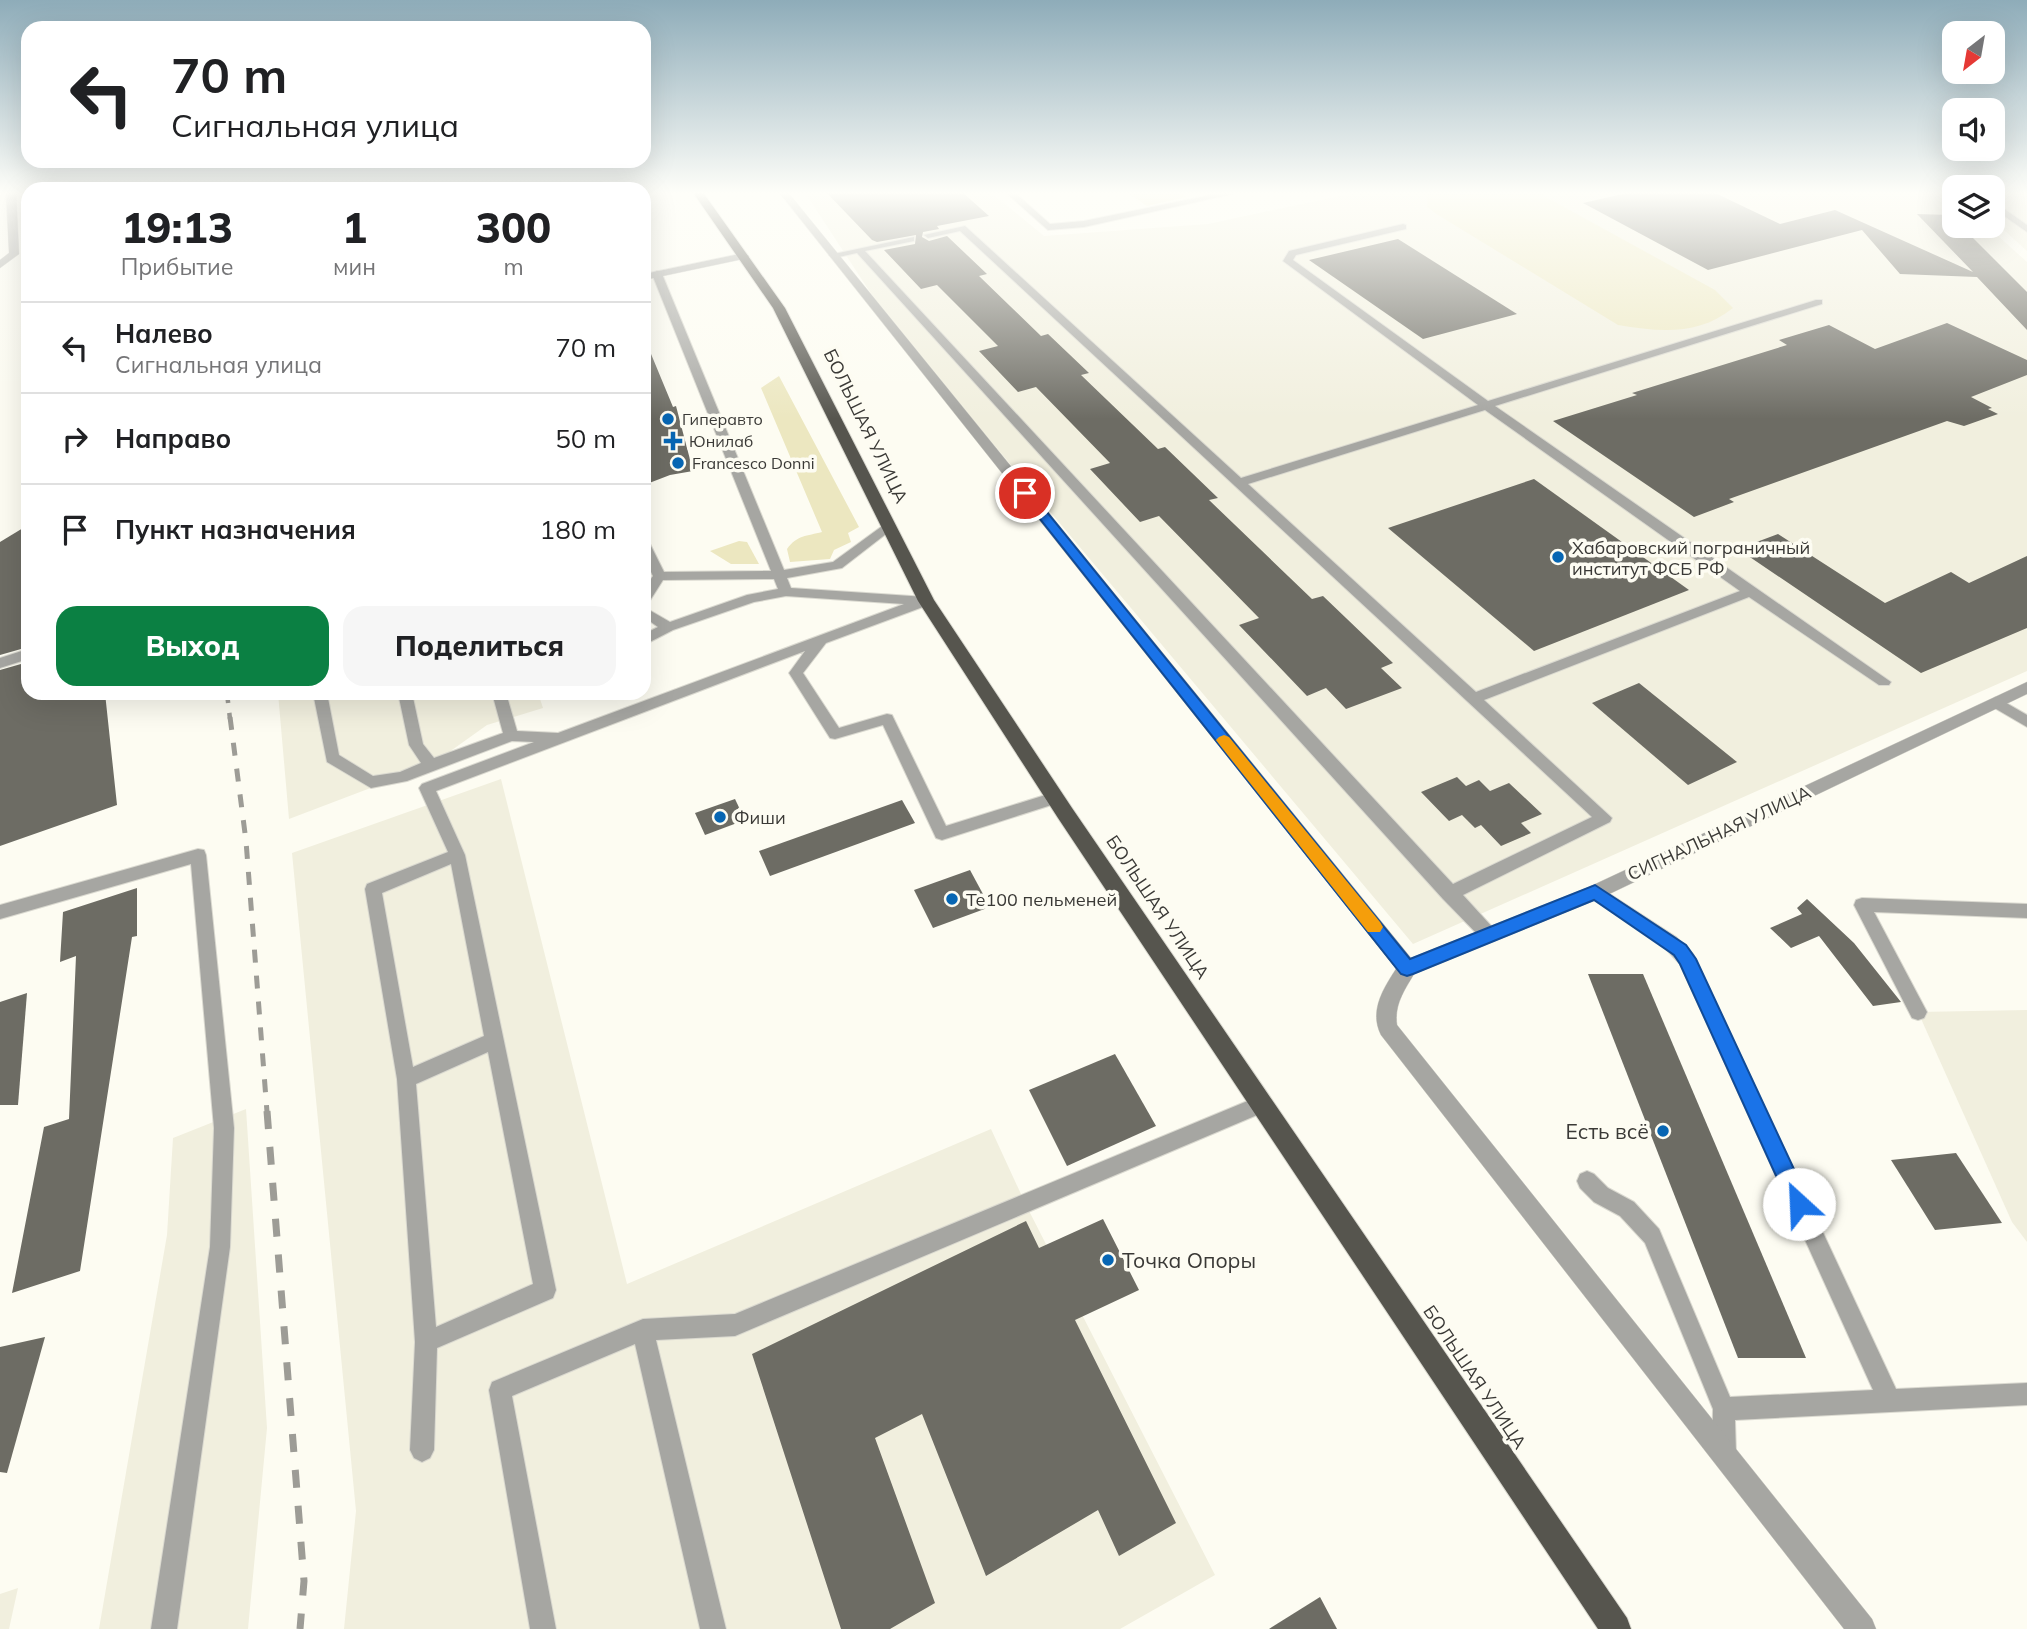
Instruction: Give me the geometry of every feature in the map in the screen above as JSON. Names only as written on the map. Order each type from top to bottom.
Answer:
[{"type":"highway","name":"БОЛЬШАЯ УЛИЦА","points":[[751,267],[779,308],[926,601],[1055,798],[1616,1629]]},
{"type":"street","points":[[651,275],[691,267]]},
{"type":"street","points":[[844,267],[1407,968],[1388,1000],[1384,1014],[1388,1030],[1862,1629]]},
{"type":"street","name":"СИГНАЛЬНАЯ УЛИЦА","points":[[1407,968],[1595,892],[2027,687]]},
{"type":"lane","points":[[875,267],[1488,934]]},
{"type":"lane","points":[[1005,267],[1604,818],[1449,894]]},
{"type":"lane","points":[[1296,267],[1483,404],[1749,592],[1884,682]]},
{"type":"lane","points":[[657,274],[786,592]]},
{"type":"lane","points":[[1241,482],[1483,404],[1819,302]]},
{"type":"lane","points":[[659,576],[778,575],[837,565],[889,527]]},
{"type":"lane","points":[[651,559],[659,576]]},
{"type":"lane","points":[[651,588],[659,576]]},
{"type":"lane","points":[[651,636],[668,627],[752,598],[786,592],[926,601]]},
{"type":"lane","points":[[1474,698],[1749,592]]},
{"type":"lane","points":[[426,1342],[545,1290],[457,855],[427,788],[926,601]]},
{"type":"lane","points":[[651,616],[668,627]]},
{"type":"lane","points":[[822,640],[796,673],[835,734],[887,719],[942,834],[1055,798]]},
{"type":"lane","points":[[0,663],[21,656]]},
{"type":"lane","points":[[321,700],[332,758],[371,782],[402,777],[511,736],[563,737]]},
{"type":"lane","points":[[406,700],[416,745],[431,765]]},
{"type":"lane","points":[[501,700],[511,736]]},
{"type":"lane","points":[[1996,702],[2027,722]]},
{"type":"lane","points":[[0,912],[198,855],[224,1128],[220,1247],[164,1629]]},
{"type":"lane","points":[[422,1450],[426,1342],[406,1079],[373,889],[457,855]]},
{"type":"lane","points":[[1595,892],[1670,942],[1687,959],[1889,1400]]},
{"type":"lane","points":[[1918,1012],[1862,905],[2027,911]]},
{"type":"lane","points":[[406,1079],[494,1040]]},
{"type":"lane","points":[[542,1629],[500,1390],[643,1330],[735,1325],[1262,1104]]},
{"type":"lane","points":[[1587,1181],[1601,1195],[1626,1209],[1652,1236],[1724,1409],[1724,1453]]},
{"type":"lane","points":[[643,1330],[713,1629]]},
{"type":"lane","points":[[1724,1409],[2027,1394]]},
{"type":"shaded area","name":"Хабаровский пограничный институт ФСБ РФ","points":[[854,267],[2027,267],[2027,671],[1413,944],[885,315]]},
{"type":"shaded area","points":[[1523,267],[1673,267],[1715,290],[1733,308],[1720,317],[1692,328],[1664,330],[1618,325]]},
{"type":"shaded area","points":[[779,376],[859,527],[848,533],[851,542],[834,550],[830,559],[790,562],[787,549],[791,544],[803,537],[822,532],[761,388]]},
{"type":"shaded area","points":[[739,541],[747,542],[759,564],[731,564],[710,551]]},
{"type":"shaded area","points":[[279,700],[540,700],[543,708],[487,725],[431,765],[289,819]]},
{"type":"shaded area","points":[[501,779],[627,1284],[991,1129],[1026,1205],[1215,1575],[1120,1629],[344,1629],[356,1511],[292,853]]},
{"type":"shaded area","points":[[2027,1010],[2027,1242],[2012,1222],[1918,1012]]},
{"type":"shaded area","points":[[246,1109],[267,1428],[248,1629],[99,1629],[167,1235],[173,1138]]},
{"type":"shaded area","points":[[18,1588],[9,1629],[0,1629],[0,1594]]},
{"type":"building","points":[[900,267],[980,267],[987,274],[979,276],[1041,336],[1048,334],[1089,373],[1081,375],[1158,449],[1165,447],[1218,498],[1209,500],[1312,599],[1323,596],[1393,663],[1381,668],[1402,688],[1346,709],[1326,688],[1307,696],[1239,625],[1259,618],[1159,516],[1140,522],[1090,469],[1110,463],[1036,387],[1018,392],[979,351],[998,346],[937,285],[921,289]]},
{"type":"building","points":[[1319,267],[1442,267],[1517,314],[1423,339]]},
{"type":"building","points":[[1894,267],[1962,267],[1973,272],[1968,267],[2002,267],[2027,292],[2027,330],[1977,277],[1900,274]]},
{"type":"building","points":[[1947,323],[2027,360],[2027,375],[1971,397],[1998,414],[1964,426],[1947,421],[1729,499],[1734,502],[1694,517],[1553,421],[1637,395],[1632,393],[1787,345],[1779,340],[1829,325],[1875,349]]},
{"type":"building","points":[[651,354],[673,407],[676,406],[693,471],[670,475],[651,482]]},
{"type":"building","points":[[1534,479],[1689,590],[1534,651],[1388,528]]},
{"type":"building","points":[[21,529],[21,649],[0,655],[0,542]]},
{"type":"building","points":[[1778,534],[1885,603],[1951,572],[1969,583],[2027,556],[2027,628],[1921,673],[1738,549]]},
{"type":"building","points":[[21,664],[21,700],[106,700],[117,805],[0,846],[0,670]]},
{"type":"building","points":[[1639,683],[1737,762],[1688,785],[1592,703]]},
{"type":"building","points":[[1457,777],[1466,786],[1479,780],[1490,791],[1509,783],[1542,814],[1521,823],[1531,833],[1501,846],[1481,825],[1475,828],[1462,815],[1449,821],[1421,792]]},
{"type":"building","points":[[735,799],[745,820],[705,835],[695,813]]},
{"type":"building","points":[[902,800],[915,823],[770,876],[759,851]]},
{"type":"building","points":[[970,870],[990,907],[933,928],[914,890]]},
{"type":"building","points":[[137,888],[137,936],[132,937],[80,1271],[12,1293],[44,1127],[69,1119],[76,956],[60,962],[63,912]]},
{"type":"building","points":[[1807,899],[1854,943],[1901,1002],[1873,1006],[1819,936],[1791,948],[1770,928],[1802,914],[1797,908]]},
{"type":"building","points":[[1588,974],[1643,974],[1806,1358],[1738,1358]]},
{"type":"building","points":[[27,993],[18,1105],[0,1105],[0,1002]]},
{"type":"building","points":[[1115,1054],[1156,1126],[1067,1166],[1029,1090]]},
{"type":"building","points":[[1956,1153],[2002,1223],[1935,1230],[1891,1160]]},
{"type":"building","points":[[1103,1219],[1139,1290],[1075,1320],[1176,1523],[1119,1556],[1098,1510],[986,1576],[922,1414],[875,1438],[935,1603],[890,1629],[841,1629],[752,1354],[1026,1221],[1039,1248]]},
{"type":"building","points":[[45,1337],[7,1473],[0,1472],[0,1347]]},
{"type":"building","points":[[1320,1597],[1337,1629],[1269,1629]]},
{"type":"railway","points":[[228,700],[230,719]]},
{"type":"railway","points":[[230,717],[246,841],[267,1112]]},
{"type":"railway","points":[[267,1111],[304,1581],[300,1629]]},
{"type":"slow traffic","points":[[1224,740],[1374,927]]},
{"type":"place","name":"Гиперавто","points":[[668,419]]},
{"type":"place","name":"Юнилаб","points":[[673,441]]},
{"type":"place","name":"Francesco Donni","points":[[678,463]]},
{"type":"place","name":"Хабаровский пограничный институт ФСБ РФ","points":[[1558,557]]},
{"type":"place","name":"Фиши","points":[[720,817]]},
{"type":"place","name":"Те100 пельменей","points":[[952,899]]},
{"type":"place","name":"Есть всё","points":[[1663,1131]]},
{"type":"place","name":"Точка Опоры","points":[[1108,1260]]},
{"type":"route","points":[[1025,493],[1407,968],[1595,892],[1680,950],[1687,959],[1799,1204]]}]
